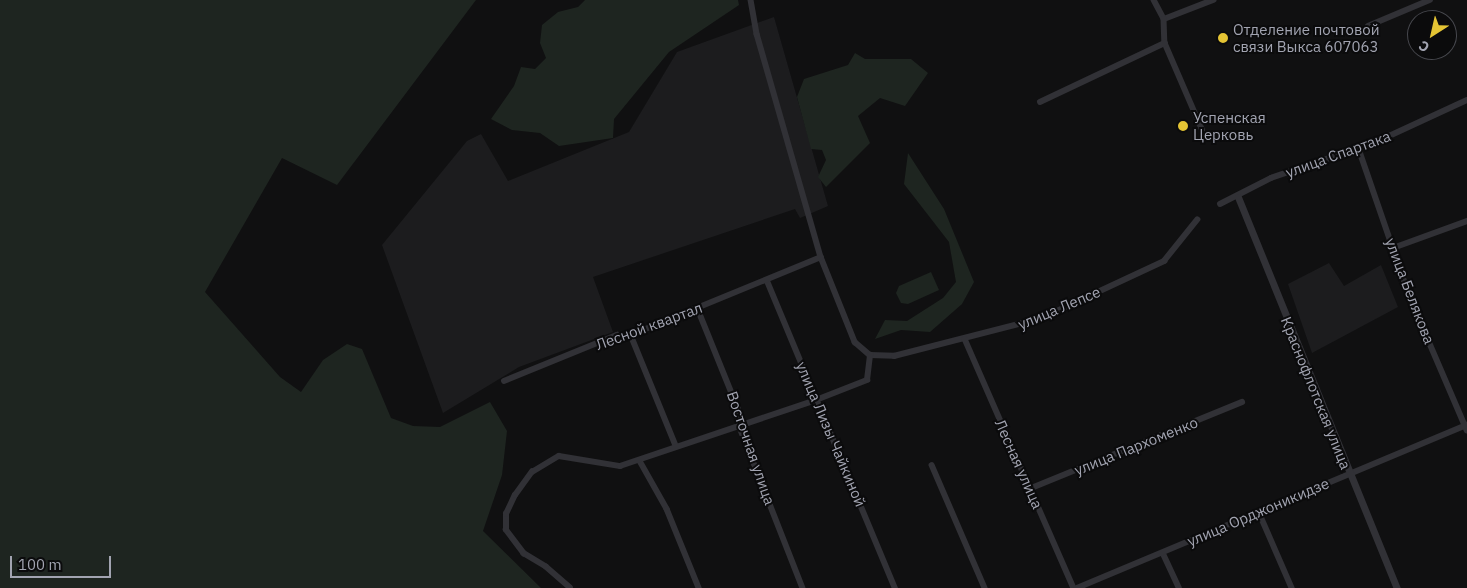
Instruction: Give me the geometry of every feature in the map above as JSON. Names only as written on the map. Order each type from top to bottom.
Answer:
[{"type":"street","points":[[570,588],[546,567],[524,554],[506,530],[506,514],[515,494],[532,472],[558,456],[620,466],[640,461],[676,446],[816,400],[867,380],[870,355],[855,342],[821,257],[757,34],[751,0]]},
{"type":"street","points":[[1154,0],[1164,19],[1165,43],[1202,129]]},
{"type":"street","points":[[1164,19],[1190,11],[1213,0]]},
{"type":"street","points":[[1368,26],[1430,0]]},
{"type":"street","points":[[1040,102],[1165,43]]},
{"type":"street","name":"улица Спартака","points":[[1238,197],[1298,168],[1359,149],[1467,100]]},
{"type":"street","name":"улица Белякова","points":[[1359,149],[1410,297],[1466,427]]},
{"type":"street","points":[[1220,204],[1238,197]]},
{"type":"street","name":"Краснофлотская улица","points":[[1238,197],[1397,588]]},
{"type":"street","name":"улица Лепсе","points":[[870,355],[894,356],[1042,318],[1164,261],[1197,220]]},
{"type":"street","points":[[1393,248],[1467,221]]},
{"type":"street","name":"Лесной квартал","points":[[504,382],[617,335],[632,335],[698,309],[821,257]]},
{"type":"street","name":"улица Лизы Чайкиной","points":[[767,280],[895,588]]},
{"type":"street","name":"Восточная улица","points":[[698,309],[738,408],[740,425],[803,588]]},
{"type":"street","points":[[632,335],[676,446]]},
{"type":"street","name":"Лесная улица","points":[[965,339],[1075,588]]},
{"type":"street","name":"улица Пархоменко","points":[[1030,489],[1242,402]]},
{"type":"street","name":"улица Орджоникидзе","points":[[1075,588],[1163,553],[1349,472],[1466,427]]},
{"type":"street","points":[[640,461],[667,509],[699,588]]},
{"type":"street","points":[[932,465],[985,588]]},
{"type":"street","points":[[1259,512],[1292,588]]},
{"type":"street","points":[[1163,553],[1179,588]]},
{"type":"shaded area","points":[[0,0],[476,0],[337,185],[282,158],[205,292],[280,377],[301,392],[323,360],[347,344],[362,349],[391,418],[413,426],[440,427],[490,402],[507,431],[502,475],[483,531],[541,588],[0,588]]},
{"type":"shaded area","points":[[585,0],[738,0],[739,5],[669,52],[614,119],[613,138],[559,146],[540,133],[512,130],[491,119],[514,86],[521,67],[535,69],[546,58],[540,43],[542,25],[558,12],[578,7]]},
{"type":"shaded area","points":[[774,17],[828,206],[800,218],[795,209],[593,277],[613,332],[519,367],[443,413],[382,245],[467,141],[481,134],[508,181],[629,132],[677,52]]},
{"type":"shaded area","points":[[855,53],[865,59],[911,59],[928,73],[905,106],[880,98],[858,116],[870,143],[826,187],[818,177],[826,160],[822,150],[811,149],[797,97],[804,79],[848,65]]},
{"type":"shaded area","points":[[908,153],[944,209],[974,282],[962,304],[930,332],[901,330],[875,339],[885,320],[907,321],[943,298],[956,282],[949,242],[904,184]]},
{"type":"shaded area","points":[[1329,263],[1344,286],[1381,265],[1398,307],[1312,353],[1288,284]]},
{"type":"shaded area","points":[[931,272],[939,290],[908,304],[901,303],[896,293],[899,286]]},
{"type":"place","name":"Отделение почтовой связи Выкса 607063","points":[[1223,38]]},
{"type":"place","name":"Успенская Церковь","points":[[1183,126]]}]
